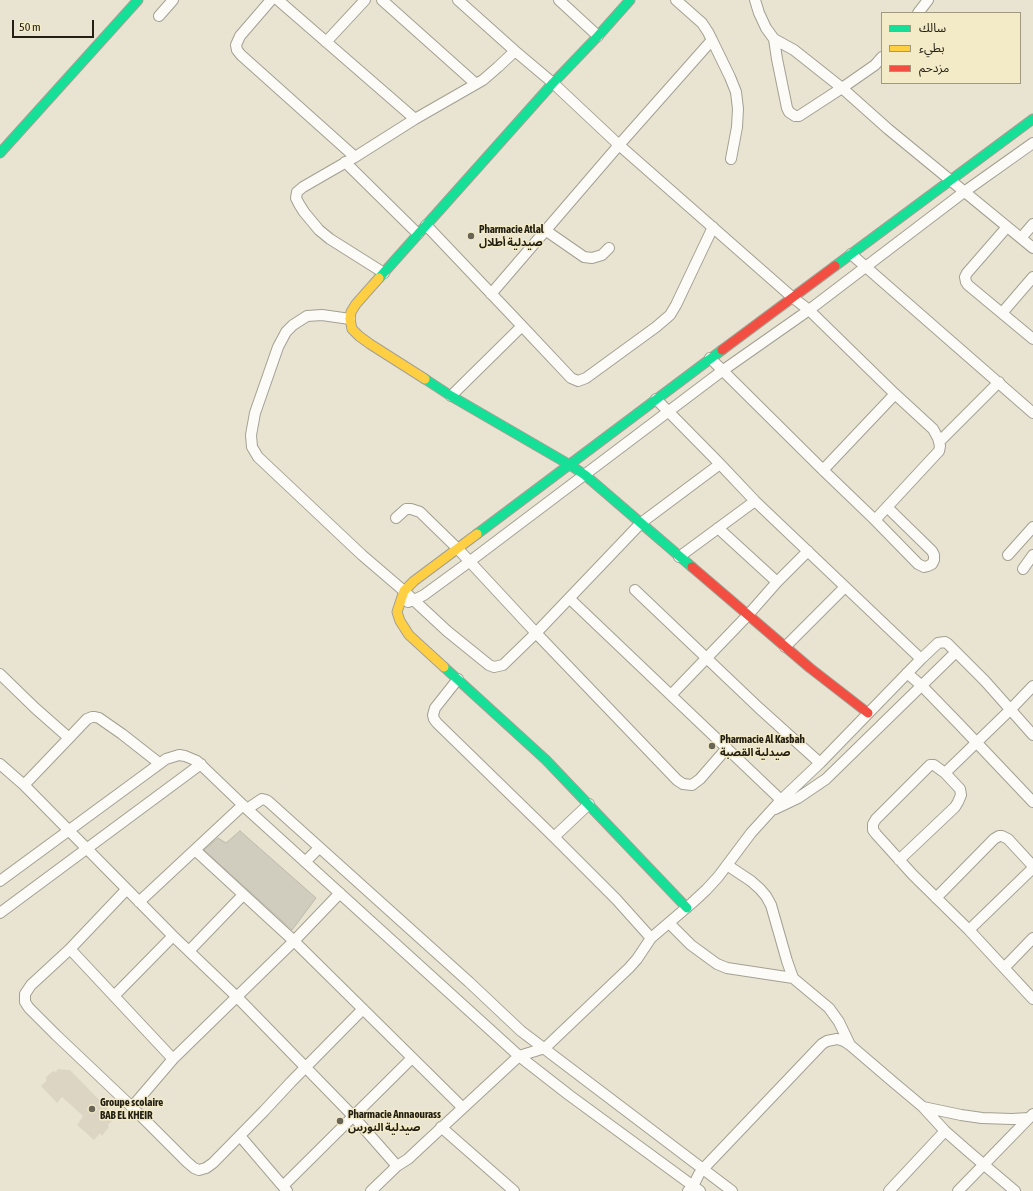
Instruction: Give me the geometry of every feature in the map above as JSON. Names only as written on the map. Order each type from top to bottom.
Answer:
[{"type":"street","points":[[0,154],[138,0]]},
{"type":"street","points":[[159,16],[173,0]]},
{"type":"street","points":[[271,0],[240,36],[236,45],[237,50],[355,157]]},
{"type":"street","points":[[278,0],[415,119]]},
{"type":"street","points":[[326,42],[365,0]]},
{"type":"street","points":[[382,0],[476,84]]},
{"type":"street","points":[[458,0],[808,310],[933,429],[938,438],[939,451],[875,520]]},
{"type":"street","points":[[559,0],[598,36]]},
{"type":"street","points":[[630,0],[553,83],[356,304],[351,312],[350,319],[352,328],[359,336],[451,396],[585,475],[785,647],[868,713]]},
{"type":"street","points":[[676,0],[702,23],[708,32],[736,92],[738,109],[737,127],[731,159]]},
{"type":"street","points":[[755,0],[766,28],[774,39],[794,50],[842,88],[888,129],[1033,248]]},
{"type":"street","points":[[919,12],[928,0]]},
{"type":"street","points":[[774,39],[787,108],[792,115],[800,116],[875,65],[881,58]]},
{"type":"street","points":[[491,294],[619,144],[712,40]]},
{"type":"street","points":[[384,273],[318,230],[298,204],[296,195],[299,190],[415,119],[476,84],[494,71],[515,51]]},
{"type":"street","points":[[687,908],[546,760],[406,630],[398,617],[398,608],[404,591],[414,581],[570,465],[710,358],[1033,119]]},
{"type":"street","points":[[400,604],[424,595],[585,475],[722,370],[808,310],[964,192],[1033,143]]},
{"type":"street","points":[[345,162],[418,234]]},
{"type":"street","points":[[1021,238],[1033,224]]},
{"type":"street","points":[[426,225],[571,378],[578,381],[586,378],[670,315],[713,226]]},
{"type":"street","points":[[1007,227],[967,272],[965,277],[966,282],[1033,339]]},
{"type":"street","points":[[546,230],[584,257],[592,258],[602,254],[609,248]]},
{"type":"street","points":[[851,254],[865,268],[1033,413]]},
{"type":"street","points":[[1002,313],[1033,277]]},
{"type":"street","points":[[350,319],[322,315],[307,316],[293,324],[286,332],[278,347],[255,413],[251,435],[252,446],[258,457],[362,555],[483,661],[494,667],[507,662],[536,634],[641,523],[720,464]]},
{"type":"street","points":[[451,396],[522,326]]},
{"type":"street","points":[[710,358],[918,564],[924,567],[932,564],[934,560],[932,551],[887,507]]},
{"type":"street","points":[[939,442],[998,382]]},
{"type":"street","points":[[823,470],[895,394]]},
{"type":"street","points":[[656,399],[755,501],[921,659]]},
{"type":"street","points":[[679,557],[755,501]]},
{"type":"street","points":[[396,518],[406,510],[411,509],[420,512],[458,549],[536,634],[677,780],[683,784],[692,785],[700,780],[727,748]]},
{"type":"street","points":[[1008,555],[1033,527]]},
{"type":"street","points":[[718,528],[777,582]]},
{"type":"street","points":[[671,695],[808,551]]},
{"type":"street","points":[[1023,569],[1033,555]]},
{"type":"street","points":[[785,647],[845,587]]},
{"type":"street","points":[[635,590],[706,659],[820,763]]},
{"type":"street","points":[[570,599],[781,800]]},
{"type":"street","points":[[371,1191],[397,1166],[408,1159],[518,1056],[545,1048],[629,968],[651,938],[706,890],[751,833],[781,800],[820,763],[921,659],[938,644],[942,642],[948,644],[1033,735]]},
{"type":"street","points":[[772,811],[798,798],[826,779],[956,652]]},
{"type":"street","points":[[907,673],[922,686],[1033,802]]},
{"type":"street","points":[[0,674],[69,738]]},
{"type":"street","points":[[458,679],[435,708],[433,715],[437,723],[616,899],[651,938]]},
{"type":"street","points":[[945,773],[1033,686]]},
{"type":"street","points":[[24,785],[87,719],[92,717],[99,718],[159,763]]},
{"type":"street","points":[[0,881],[159,763],[172,756],[179,755],[191,758],[201,764],[245,807],[518,1056],[694,1189],[699,1174],[703,1169],[822,1044],[827,1041],[837,1039],[850,1045],[923,1107],[946,1131],[1015,1191]]},
{"type":"street","points":[[0,913],[201,764]]},
{"type":"street","points":[[899,860],[955,807],[961,795],[960,789],[945,773],[934,765],[930,765],[874,822],[873,830],[899,860],[1033,998]]},
{"type":"street","points":[[2,770],[24,785],[126,890],[237,997],[353,1116],[397,1166]]},
{"type":"street","points":[[139,902],[195,850],[245,807],[259,800],[266,800],[469,982],[521,1031],[732,1191]]},
{"type":"street","points":[[554,837],[589,804]]},
{"type":"street","points":[[936,898],[994,840],[999,836],[1002,836],[1008,840],[1033,867],[968,930]]},
{"type":"street","points":[[305,862],[319,848]]},
{"type":"street","points":[[195,850],[294,942],[462,1107]]},
{"type":"street","points":[[727,865],[760,889],[766,896],[771,905],[793,978],[829,1008],[839,1022],[850,1045]]},
{"type":"street","points":[[126,890],[70,949],[31,985],[24,994],[26,1002],[29,1008],[56,1035],[197,1170],[202,1170],[213,1163],[363,1009]]},
{"type":"street","points":[[132,1107],[173,1059],[294,942],[340,893]]},
{"type":"street","points":[[189,951],[243,895]]},
{"type":"street","points":[[669,923],[691,945],[717,964],[727,968],[793,978]]},
{"type":"street","points":[[114,996],[173,936]]},
{"type":"street","points":[[1004,968],[1033,938]]},
{"type":"street","points":[[70,949],[173,1059]]},
{"type":"street","points":[[240,1136],[285,1189],[353,1116],[412,1058]]},
{"type":"street","points":[[923,1107],[982,1118],[1012,1119],[1031,1116]]},
{"type":"street","points":[[958,1191],[1031,1116]]},
{"type":"street","points":[[441,1127],[514,1191]]},
{"type":"street","points":[[889,1191],[946,1131]]},
{"type":"shaded area","name":"Groupe scolaire BAB EL KHEIR","points":[[58,1069],[70,1070],[116,1117],[108,1125],[109,1127],[102,1136],[100,1133],[94,1140],[77,1125],[83,1116],[62,1097],[57,1103],[41,1086],[47,1080],[45,1078],[53,1071],[56,1072]]},
{"type":"building","points":[[240,831],[316,898],[292,930],[204,850],[218,838],[226,843]]},
{"type":"traffic: fast","points":[[0,153],[138,0]]},
{"type":"traffic: fast","points":[[379,278],[553,83],[630,0]]},
{"type":"traffic: fast","points":[[835,266],[1033,119]]},
{"type":"traffic: fast","points":[[477,534],[722,350]]},
{"type":"traffic: fast","points":[[425,379],[451,396],[585,475],[692,567]]},
{"type":"traffic: fast","points":[[444,667],[546,760],[687,908]]},
{"type":"traffic: slow","points":[[379,278],[356,304],[351,312],[350,319],[352,329],[370,344],[425,379]]},
{"type":"traffic: slow","points":[[444,667],[409,635],[400,621],[397,612],[404,591],[414,581],[477,534]]},
{"type":"traffic: jam","points":[[722,350],[835,266]]},
{"type":"traffic: jam","points":[[692,567],[810,668],[868,713]]},
{"type":"place","name":"Pharmacie Atlal صيدلية أطلال","points":[[471,236]]},
{"type":"place","name":"Pharmacie Al Kasbah صيدلية القصبة","points":[[712,746]]},
{"type":"place","name":"Groupe scolaire BAB EL KHEIR","points":[[92,1109]]},
{"type":"place","name":"Pharmacie Annaourass صيدلية النورس","points":[[340,1121]]}]
